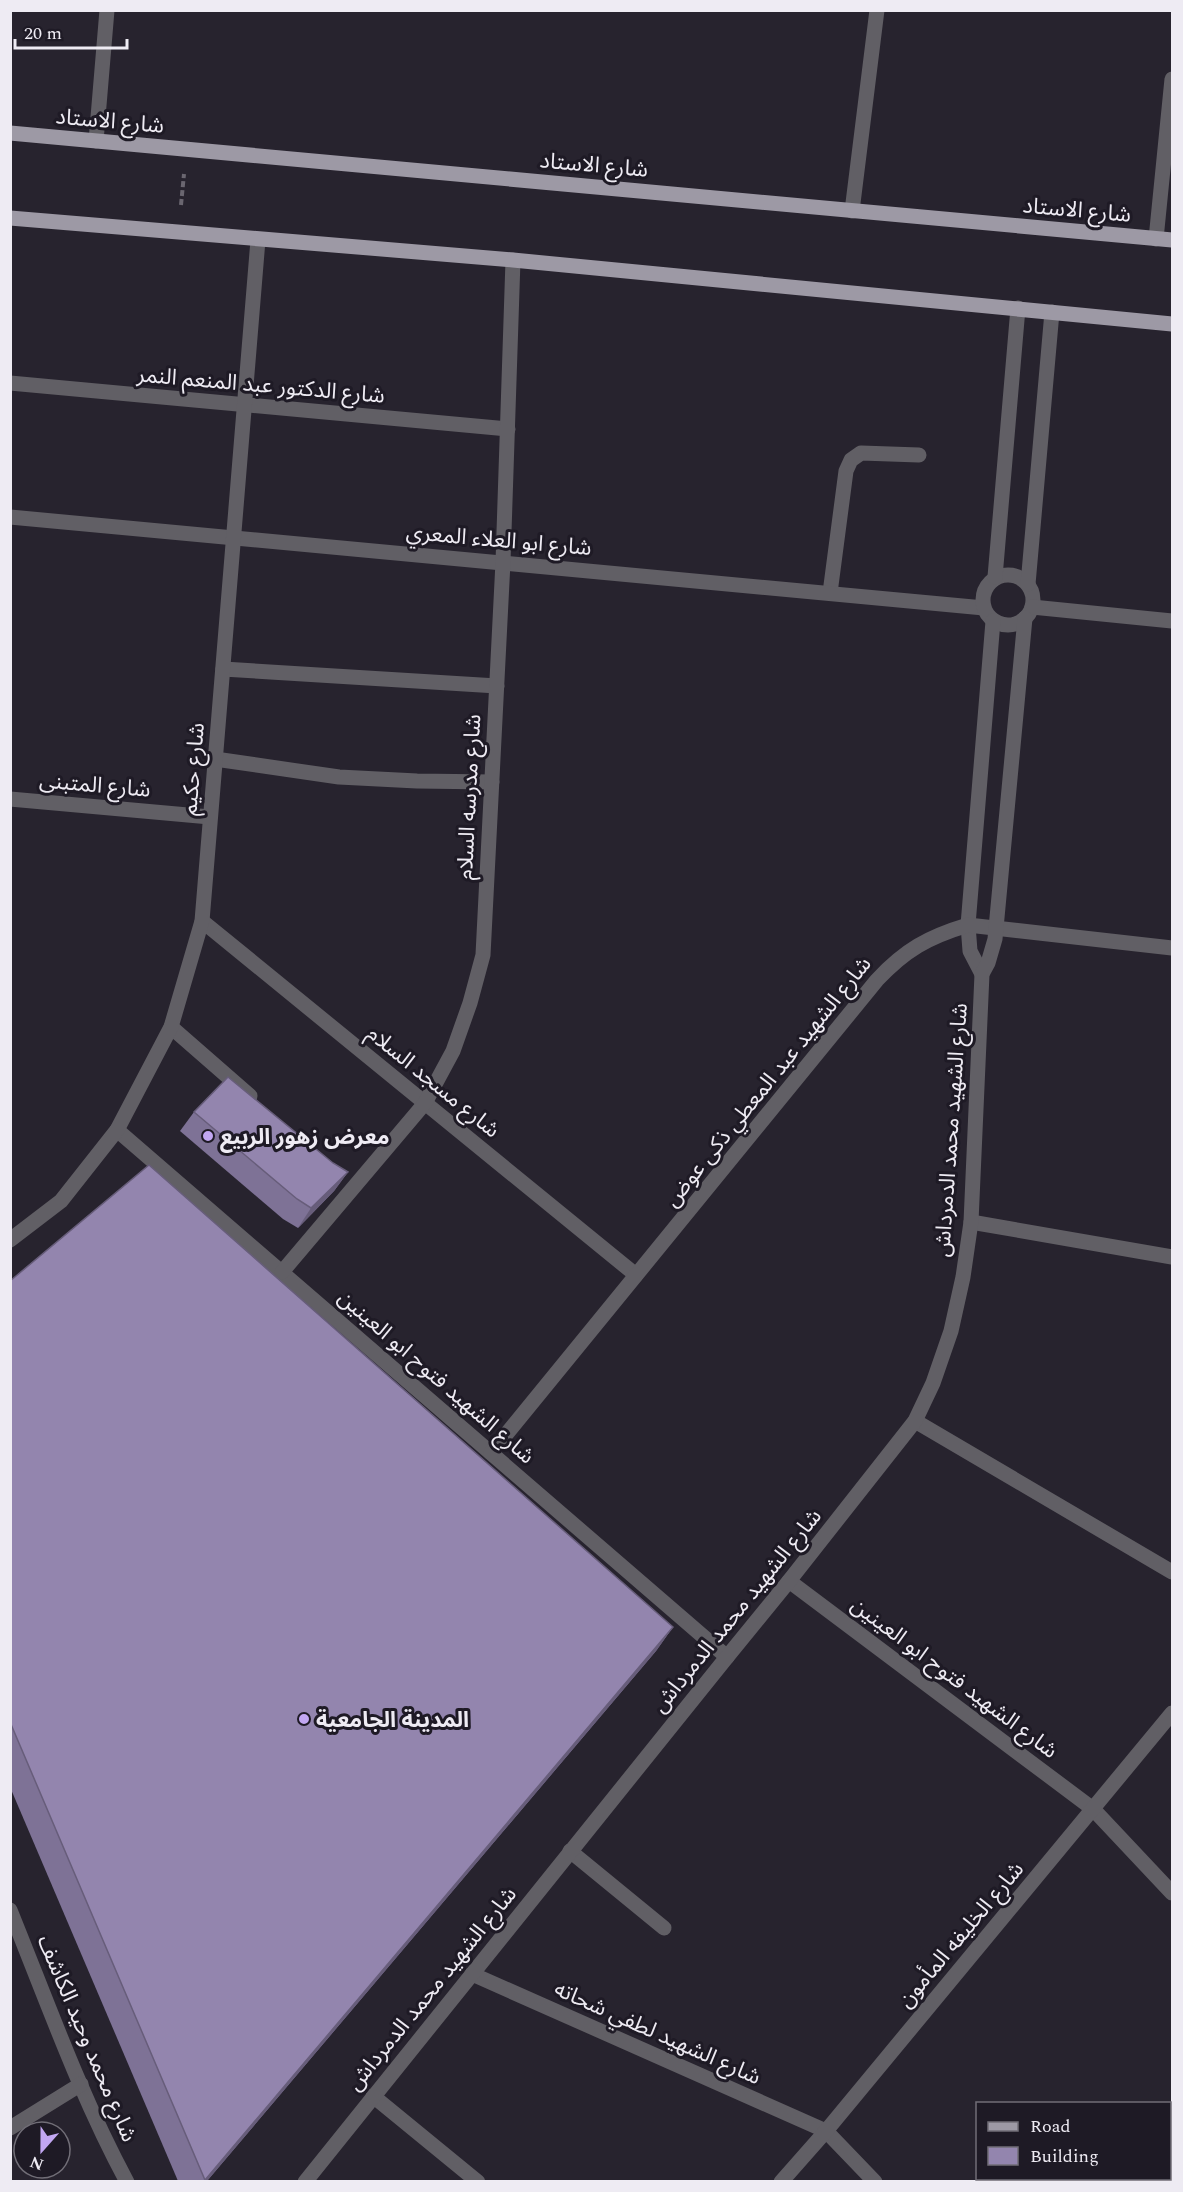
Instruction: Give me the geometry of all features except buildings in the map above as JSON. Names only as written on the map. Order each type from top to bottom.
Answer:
[{"type":"main road","name":"شارع الاستاد","points":[[10,133],[1173,240]]},
{"type":"main road","points":[[10,218],[513,260],[1173,324]]},
{"type":"street","points":[[96,141],[107,10]]},
{"type":"street","points":[[852,211],[877,10]]},
{"type":"street","points":[[1156,239],[1173,79]]},
{"type":"street","name":"شارع حكيم","points":[[10,1240],[61,1201],[117,1130],[171,1027],[202,921],[258,240]]},
{"type":"street","name":"شارع مدرسه السلام","points":[[282,1272],[349,1184],[425,1103],[453,1051],[470,1003],[483,955],[503,562],[513,260]]},
{"type":"street","points":[[1018,308],[995,577],[984,590],[984,608],[993,621],[1010,625],[1028,613],[1173,621]]},
{"type":"street","points":[[1028,584],[1052,312]]},
{"type":"street","name":"شارع الدكتور عبد المنعم النمر","points":[[10,383],[508,429]]},
{"type":"street","points":[[830,593],[846,471],[851,460],[861,453],[919,455]]},
{"type":"street","name":"شارع ابو العلاء المعري","points":[[10,517],[984,608]]},
{"type":"street","points":[[995,577],[1013,575],[1022,578],[1028,584],[1032,591],[1028,613]]},
{"type":"street","name":"شارع الشهيد محمد الدمرداش","points":[[305,2181],[789,1581],[915,1421],[933,1383],[951,1331],[963,1277],[971,1222],[982,974],[992,951],[996,927],[1028,613]]},
{"type":"street","name":"شارع الشهيد محمد الدمرداش","points":[[982,974],[970,951],[968,925],[993,621]]},
{"type":"street","points":[[223,669],[497,686]]},
{"type":"street","points":[[215,759],[339,777],[492,782]]},
{"type":"street","name":"شارع المتبنى","points":[[10,799],[210,818]]},
{"type":"street","name":"شارع مسجد السلام","points":[[202,921],[636,1275]]},
{"type":"street","name":"شارع الشهيد عبد المعطي ذكى عوض","points":[[491,1453],[889,967],[917,945],[942,933],[968,925],[1173,948]]},
{"type":"street","points":[[171,1027],[258,1104]]},
{"type":"street","name":"شارع الشهيد فتوح ابو العينين","points":[[117,1130],[234,1239],[282,1272],[727,1657]]},
{"type":"street","points":[[971,1222],[1173,1257]]},
{"type":"street","points":[[915,1421],[1173,1572]]},
{"type":"street","name":"شارع الشهيد فتوح ابو العينين","points":[[789,1581],[1093,1809],[1173,1893]]},
{"type":"street","name":"شارع الخليفه المأمون","points":[[781,2181],[826,2131],[1173,1713]]},
{"type":"street","points":[[570,1851],[664,1928]]},
{"type":"street","name":"شارع محمد وحيد الكاشف","points":[[10,1910],[81,2084],[110,2151],[127,2181]]},
{"type":"street","name":"شارع الشهيد لطفي شحاته","points":[[472,1974],[826,2131]]},
{"type":"street","points":[[10,2128],[81,2084]]},
{"type":"street","points":[[373,2096],[478,2181]]},
{"type":"street","points":[[826,2131],[875,2181]]},
{"type":"path","points":[[179,233],[187,149]]},
{"type":"place","name":"معرض زهور الربيع","points":[[208,1136]]},
{"type":"place","name":"المدينة الجامعية","points":[[304,1719]]}]
